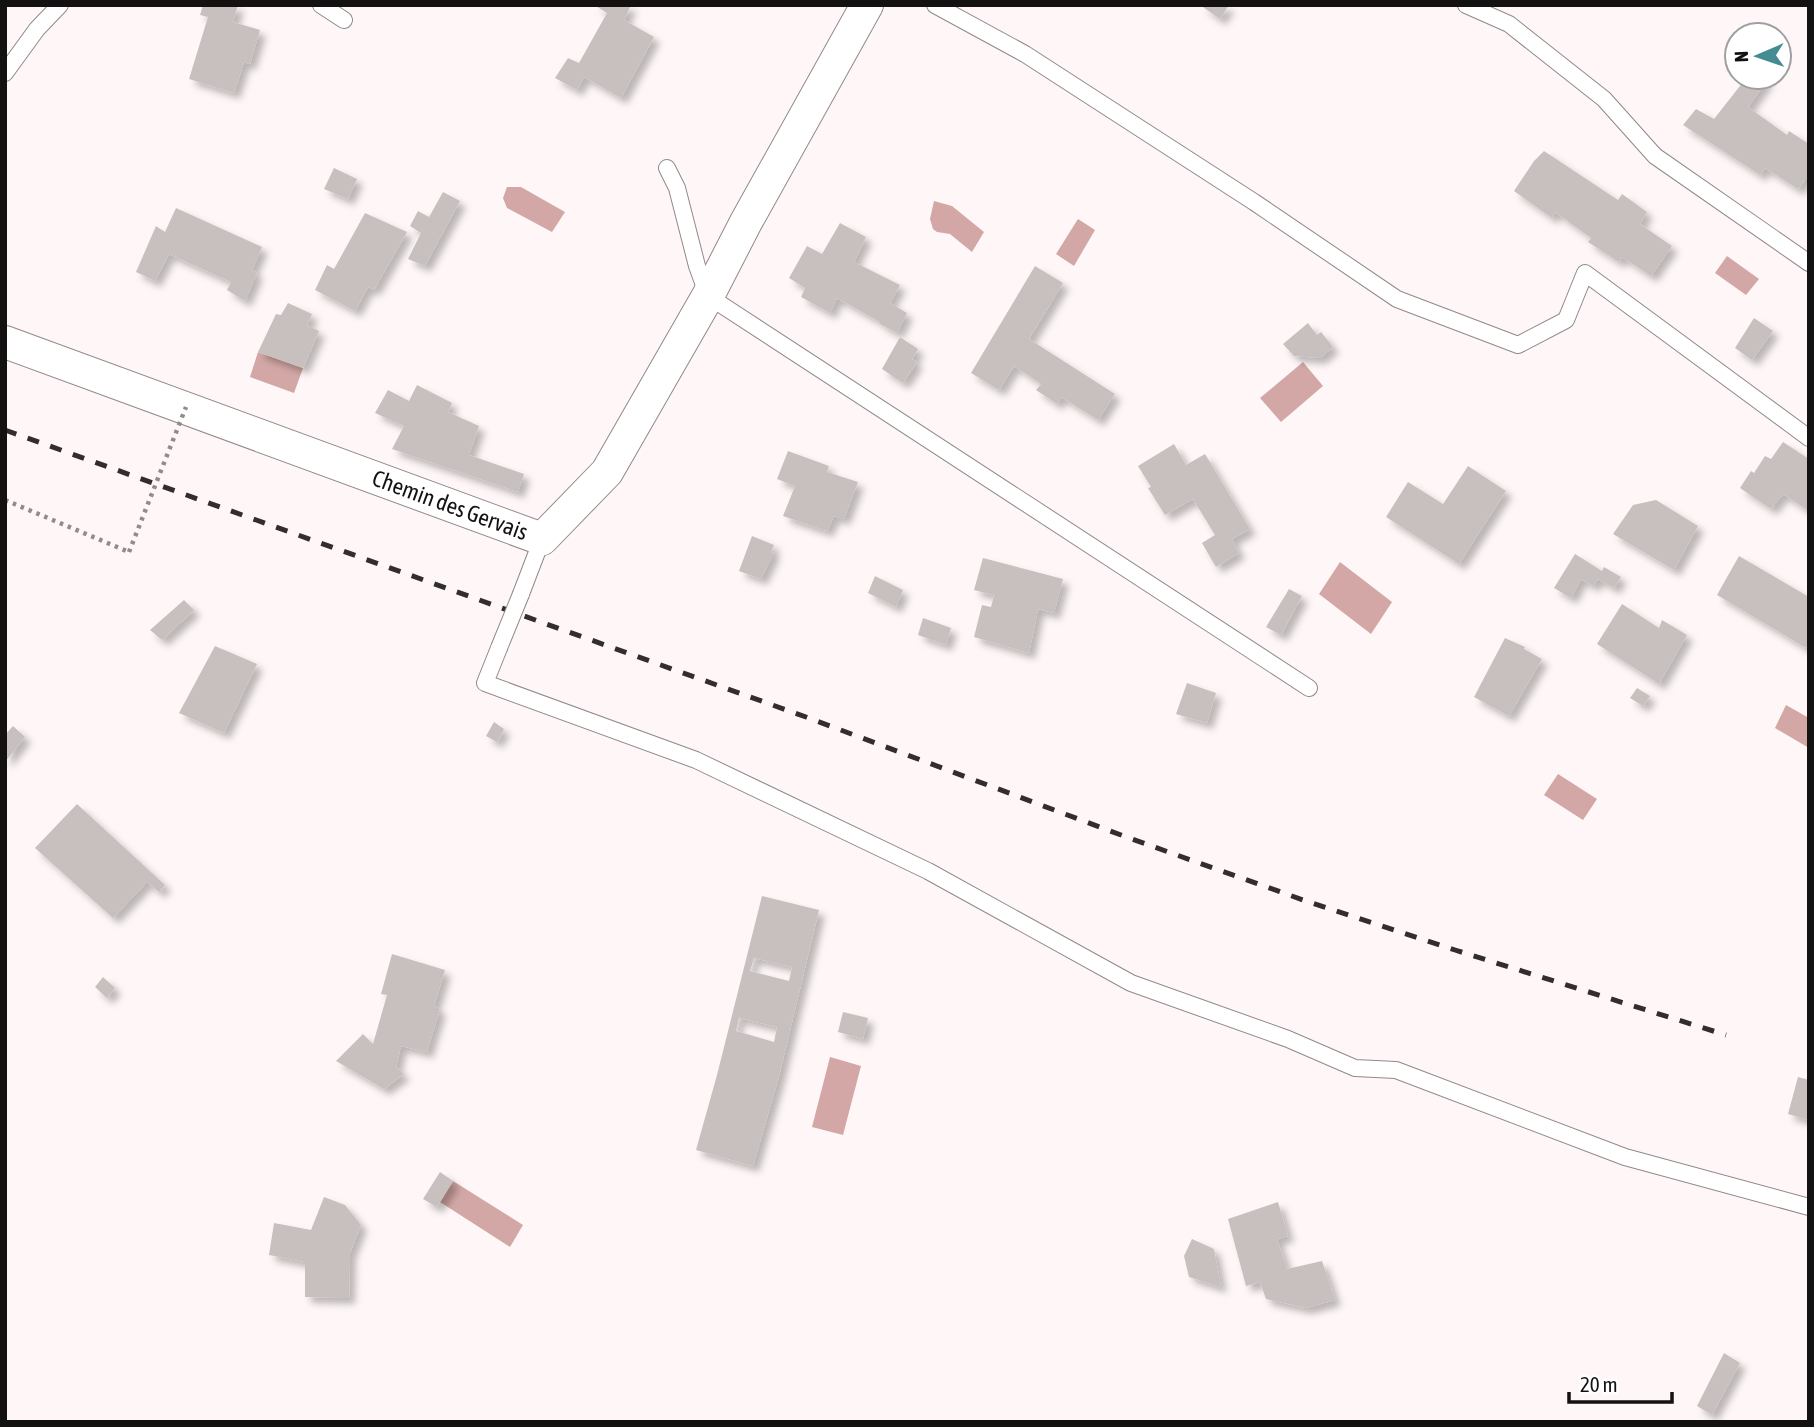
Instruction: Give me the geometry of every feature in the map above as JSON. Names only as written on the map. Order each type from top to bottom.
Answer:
[{"type":"street","name":"Chemin des Gervais","points":[[5,342],[542,539],[607,472],[708,296],[746,222],[867,5]]},
{"type":"lane","points":[[5,73],[37,29],[60,5]]},
{"type":"lane","points":[[321,5],[344,20]]},
{"type":"lane","points":[[934,5],[1025,54],[1254,202],[1397,299],[1518,345],[1566,320],[1585,273],[1809,439]]},
{"type":"lane","points":[[1466,5],[1509,24],[1604,99],[1655,156],[1809,263]]},
{"type":"lane","points":[[667,168],[677,188],[697,266],[708,296],[1309,688]]},
{"type":"lane","points":[[542,539],[485,683],[695,760],[928,871],[1131,983],[1288,1039],[1356,1068],[1396,1070],[1625,1157],[1809,1207]]},
{"type":"path","points":[[5,500],[129,552],[186,407]]},
{"type":"shaded area","points":[[507,187],[521,187],[565,212],[552,232],[507,208],[503,198]]},
{"type":"shaded area","points":[[934,201],[952,206],[984,232],[972,252],[950,234],[933,229],[930,219]]},
{"type":"shaded area","points":[[1078,219],[1095,230],[1074,266],[1056,254]]},
{"type":"shaded area","points":[[1727,256],[1759,279],[1746,295],[1715,273]]},
{"type":"shaded area","points":[[258,352],[303,368],[294,393],[250,377]]},
{"type":"shaded area","points":[[1303,362],[1323,386],[1281,422],[1260,398]]},
{"type":"shaded area","points":[[1340,562],[1392,602],[1371,634],[1319,594]]},
{"type":"shaded area","points":[[1786,705],[1809,718],[1809,748],[1775,728]]},
{"type":"shaded area","points":[[1558,774],[1597,799],[1583,820],[1544,795]]},
{"type":"shaded area","points":[[830,1057],[861,1066],[843,1135],[812,1127]]},
{"type":"shaded area","points":[[453,1181],[523,1225],[510,1247],[440,1202]]},
{"type":"building","points":[[203,5],[238,5],[233,22],[260,30],[250,64],[244,62],[234,93],[189,79],[208,17],[200,15]]},
{"type":"building","points":[[594,5],[631,5],[624,20],[654,37],[621,98],[584,77],[577,90],[555,78],[568,58],[579,63],[607,13]]},
{"type":"building","points":[[1200,5],[1229,5],[1220,19]]},
{"type":"building","points":[[1736,91],[1759,91],[1748,107],[1787,135],[1789,131],[1809,144],[1809,175],[1798,189],[1765,168],[1760,175],[1683,125],[1696,109],[1714,119]]},
{"type":"building","points":[[1544,151],[1618,200],[1622,194],[1647,212],[1640,224],[1672,246],[1651,276],[1622,257],[1619,262],[1588,242],[1591,238],[1555,212],[1552,218],[1514,191]]},
{"type":"building","points":[[334,168],[357,179],[348,199],[324,189]]},
{"type":"building","points":[[443,192],[460,201],[425,266],[408,259],[421,233],[410,226],[418,211],[429,217]]},
{"type":"building","points":[[176,208],[262,247],[252,270],[257,273],[245,301],[227,290],[231,282],[169,254],[155,281],[136,272],[156,226],[165,232]]},
{"type":"building","points":[[365,213],[407,232],[374,290],[368,287],[355,311],[315,290],[327,265],[334,269]]},
{"type":"building","points":[[840,223],[866,237],[854,262],[900,285],[890,303],[907,313],[897,333],[837,298],[830,313],[801,297],[805,288],[789,278],[807,246],[822,254]]},
{"type":"building","points":[[1035,266],[1063,283],[1029,339],[1115,394],[1098,420],[1061,397],[1057,404],[1036,390],[1041,384],[1014,366],[999,390],[971,373]]},
{"type":"building","points":[[288,303],[312,314],[307,325],[319,331],[303,368],[258,352],[276,314],[281,315]]},
{"type":"building","points":[[1754,318],[1773,331],[1752,360],[1735,348]]},
{"type":"building","points":[[1308,323],[1317,335],[1321,332],[1333,347],[1320,358],[1294,356],[1283,344]]},
{"type":"building","points":[[900,337],[918,349],[912,359],[917,362],[903,383],[882,369]]},
{"type":"building","points":[[417,385],[452,403],[448,412],[479,426],[469,455],[524,474],[518,492],[392,449],[404,426],[375,413],[388,390],[409,401]]},
{"type":"building","points":[[1783,442],[1809,459],[1809,511],[1783,494],[1771,509],[1740,488],[1765,456],[1771,459]]},
{"type":"building","points":[[1174,444],[1186,465],[1205,454],[1250,529],[1232,539],[1239,553],[1216,567],[1202,543],[1215,535],[1193,499],[1165,515],[1138,466]]},
{"type":"building","points":[[788,451],[829,466],[827,472],[858,482],[844,519],[834,516],[827,531],[783,516],[795,486],[777,479]]},
{"type":"building","points":[[1468,466],[1506,491],[1459,564],[1386,517],[1408,482],[1443,504]]},
{"type":"building","points":[[1656,500],[1698,526],[1674,570],[1613,534],[1633,505]]},
{"type":"building","points":[[752,536],[774,545],[771,552],[774,553],[761,579],[739,571]]},
{"type":"building","points":[[1575,554],[1602,571],[1604,567],[1621,577],[1614,588],[1598,579],[1593,586],[1581,579],[1571,598],[1554,588]]},
{"type":"building","points":[[1739,556],[1809,597],[1809,643],[1806,648],[1717,595]]},
{"type":"building","points":[[983,558],[1063,579],[1054,613],[1038,609],[1029,653],[974,637],[982,605],[991,607],[994,595],[974,590]]},
{"type":"building","points":[[875,576],[903,590],[896,607],[868,593]]},
{"type":"building","points":[[1289,589],[1302,596],[1281,635],[1266,627]]},
{"type":"building","points":[[184,600],[194,610],[162,640],[150,630]]},
{"type":"building","points":[[1622,604],[1659,628],[1662,620],[1687,635],[1659,684],[1597,644]]},
{"type":"building","points":[[923,618],[951,628],[946,645],[918,635]]},
{"type":"building","points":[[1505,638],[1542,659],[1509,716],[1474,697]]},
{"type":"building","points":[[215,646],[257,664],[224,733],[179,713]]},
{"type":"building","points":[[1187,683],[1216,693],[1207,723],[1176,714]]},
{"type":"building","points":[[1637,688],[1650,696],[1643,706],[1630,698]]},
{"type":"building","points":[[494,722],[504,729],[497,742],[486,736]]},
{"type":"building","points":[[13,726],[25,737],[5,762],[5,735]]},
{"type":"building","points":[[77,804],[165,885],[159,892],[147,882],[113,918],[35,848]]},
{"type":"building","points":[[762,896],[819,910],[779,1076],[753,1166],[696,1150]],"holes":[[[754,958],[792,967],[789,981],[750,971]],[[739,1018],[777,1027],[774,1042],[736,1031]]]},
{"type":"building","points":[[392,954],[445,970],[434,1006],[440,1009],[427,1052],[401,1046],[396,1067],[404,1074],[384,1089],[336,1061],[363,1034],[373,1044],[387,995],[381,994]]},
{"type":"building","points":[[103,977],[115,988],[107,998],[95,987]]},
{"type":"building","points":[[843,1012],[868,1018],[863,1039],[838,1032]]},
{"type":"building","points":[[1798,1077],[1809,1080],[1809,1120],[1788,1114]]},
{"type":"building","points":[[440,1172],[453,1181],[437,1207],[423,1199]]},
{"type":"building","points":[[324,1197],[345,1205],[361,1225],[350,1253],[349,1298],[305,1297],[305,1262],[269,1255],[274,1223],[311,1230]]},
{"type":"building","points":[[1278,1202],[1288,1236],[1277,1239],[1287,1269],[1322,1261],[1335,1300],[1306,1308],[1266,1299],[1260,1282],[1246,1286],[1228,1219]]},
{"type":"building","points":[[1192,1239],[1214,1249],[1221,1287],[1189,1277],[1184,1256]]},
{"type":"building","points":[[1724,1353],[1740,1363],[1712,1415],[1697,1406]]},
{"type":"railway","points":[[5,430],[806,717],[1306,901],[1726,1035]]}]
